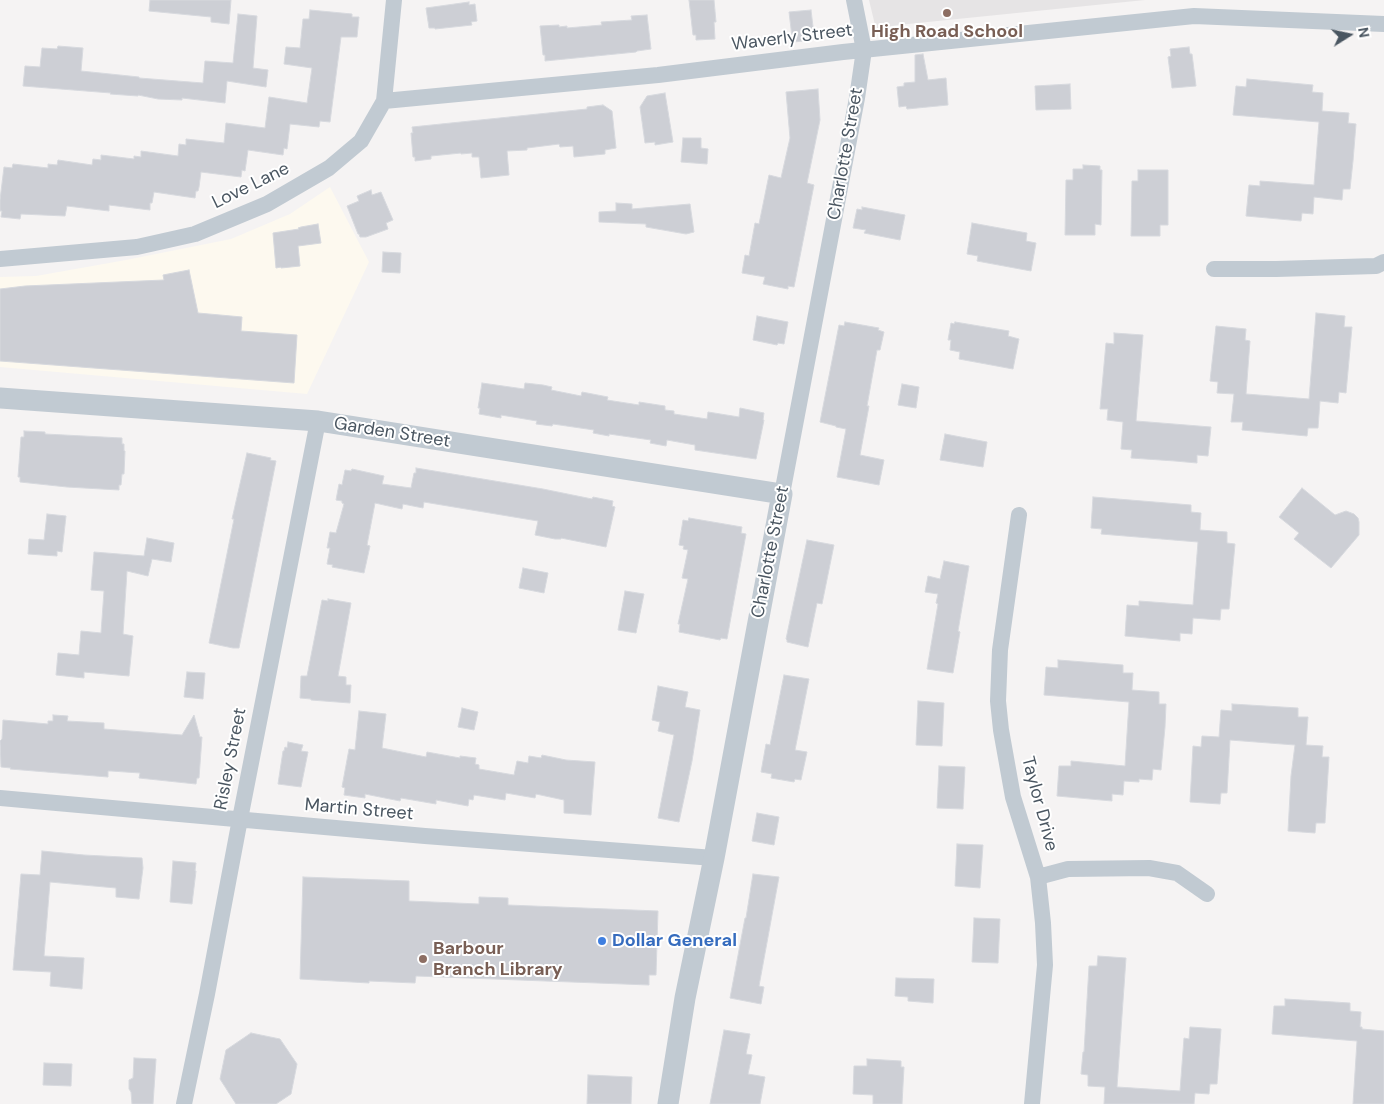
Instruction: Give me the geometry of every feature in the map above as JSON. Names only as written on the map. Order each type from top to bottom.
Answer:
[{"type":"street","name":"Love Lane","points":[[0,259],[137,247],[195,234],[267,204],[329,168],[361,141],[384,101],[394,0]]},
{"type":"street","name":"Charlotte Street","points":[[668,1104],[685,998],[714,858],[856,98],[864,50],[854,0]]},
{"type":"street","name":"Waverly Street","points":[[384,101],[658,75],[864,50],[1194,16],[1384,24]]},
{"type":"street","points":[[1214,269],[1376,266],[1384,262]]},
{"type":"street","name":"Garden Street","points":[[0,398],[318,421],[782,494]]},
{"type":"street","name":"Risley Street","points":[[184,1104],[318,421]]},
{"type":"street","name":"Taylor Drive","points":[[1019,515],[1000,650],[998,701],[1001,730],[1013,797],[1038,877],[1043,923],[1045,966],[1032,1104]]},
{"type":"street","name":"Martin Street","points":[[0,798],[425,836],[714,858]]},
{"type":"street","points":[[1038,877],[1068,869],[1149,868],[1177,873],[1207,894]]},
{"type":"shaded area","name":"High Road School","points":[[869,0],[1145,0],[898,25],[876,29]]},
{"type":"shaded area","points":[[330,187],[369,262],[307,394],[0,367],[0,277],[36,276],[231,239],[290,214]]},
{"type":"building","points":[[150,0],[231,0],[229,24],[211,22],[211,17],[149,11]]},
{"type":"building","points":[[689,0],[714,0],[715,39],[696,40],[696,35],[693,35]]},
{"type":"building","points":[[469,2],[469,5],[475,4],[477,21],[471,22],[472,25],[429,28],[426,8]]},
{"type":"building","points":[[310,10],[352,14],[352,17],[359,17],[357,37],[341,37],[330,122],[320,121],[319,127],[290,124],[287,149],[284,148],[283,155],[248,150],[245,171],[242,170],[241,177],[201,172],[195,198],[154,192],[152,203],[150,203],[150,210],[109,205],[109,211],[67,206],[65,216],[21,214],[20,219],[1,217],[0,200],[4,167],[12,168],[13,164],[48,168],[48,164],[57,165],[58,160],[92,165],[93,159],[101,160],[101,155],[134,159],[134,156],[141,157],[141,151],[178,156],[179,144],[186,145],[186,139],[224,143],[226,123],[265,128],[269,97],[307,103],[312,68],[284,64],[286,47],[300,48],[303,19],[309,19]]},
{"type":"building","points":[[811,10],[814,35],[812,35],[812,40],[794,42],[789,12]]},
{"type":"building","points":[[238,14],[257,16],[253,68],[268,70],[266,87],[227,81],[225,103],[182,98],[182,100],[158,99],[138,95],[23,86],[25,66],[40,67],[42,48],[57,49],[58,46],[83,48],[81,71],[203,83],[205,61],[233,63]]},
{"type":"building","points":[[647,15],[651,49],[545,61],[540,26],[559,25],[559,27],[567,26],[567,28],[602,25],[601,22],[632,20],[631,16]]},
{"type":"building","points":[[1189,47],[1190,54],[1192,54],[1196,86],[1172,88],[1168,57],[1171,56],[1170,49]]},
{"type":"building","points":[[923,54],[928,80],[946,78],[948,105],[907,109],[906,106],[899,107],[897,87],[904,86],[904,83],[915,82],[915,55]]},
{"type":"building","points":[[1247,79],[1313,85],[1312,92],[1323,93],[1322,111],[1349,113],[1348,123],[1356,124],[1350,189],[1343,189],[1342,200],[1314,197],[1313,214],[1302,213],[1301,221],[1246,216],[1249,185],[1260,186],[1260,181],[1314,185],[1319,122],[1233,115],[1236,86],[1246,87]]},
{"type":"building","points":[[1070,84],[1071,109],[1036,110],[1035,86]]},
{"type":"building","points":[[818,89],[820,120],[807,183],[814,185],[794,287],[788,286],[788,289],[763,284],[765,277],[742,273],[745,255],[749,256],[755,223],[759,224],[769,175],[781,178],[790,138],[786,92]]},
{"type":"building","points":[[665,93],[673,142],[655,145],[655,142],[645,143],[640,107],[647,96]]},
{"type":"building","points":[[603,105],[612,111],[616,148],[605,150],[605,154],[574,157],[573,146],[560,147],[559,144],[527,148],[527,150],[507,151],[509,175],[481,178],[479,157],[472,157],[472,153],[431,156],[431,159],[415,161],[415,157],[413,157],[412,127],[587,109],[587,107]]},
{"type":"building","points":[[683,138],[701,138],[701,148],[708,149],[707,164],[681,162]]},
{"type":"building","points":[[1083,165],[1100,166],[1100,170],[1102,170],[1101,225],[1095,224],[1095,235],[1065,235],[1066,180],[1073,180],[1073,169],[1083,169]]},
{"type":"building","points":[[1138,170],[1168,170],[1168,225],[1160,225],[1160,236],[1131,236],[1132,181],[1138,181]]},
{"type":"building","points":[[371,190],[372,195],[381,192],[393,220],[386,223],[388,229],[366,237],[360,237],[347,206],[359,201],[357,196]]},
{"type":"building","points":[[616,203],[632,204],[632,209],[690,204],[694,232],[686,234],[646,227],[646,224],[599,222],[599,212],[616,211]]},
{"type":"building","points":[[862,207],[905,215],[900,240],[864,233],[866,230],[853,228],[857,209],[862,210]]},
{"type":"building","points":[[972,223],[1027,233],[1026,241],[1036,243],[1031,271],[977,261],[978,256],[967,254]]},
{"type":"building","points":[[318,224],[321,243],[298,246],[300,266],[276,268],[273,233]]},
{"type":"building","points":[[383,252],[401,253],[400,273],[382,272]]},
{"type":"building","points":[[189,270],[198,313],[242,317],[241,331],[297,335],[294,383],[0,361],[0,289],[25,286],[164,280],[163,275]]},
{"type":"building","points":[[1316,313],[1345,316],[1344,327],[1352,327],[1346,393],[1339,392],[1338,403],[1320,401],[1318,428],[1308,428],[1307,436],[1242,430],[1243,422],[1231,422],[1234,394],[1217,393],[1218,382],[1210,381],[1216,326],[1246,329],[1245,340],[1250,341],[1246,394],[1309,399]]},
{"type":"building","points":[[757,316],[788,322],[784,344],[778,343],[777,345],[753,340]]},
{"type":"building","points":[[845,322],[879,328],[878,330],[884,332],[880,350],[877,350],[860,455],[884,460],[879,485],[837,477],[846,429],[820,422],[839,325],[844,326]]},
{"type":"building","points":[[955,322],[1009,331],[1008,336],[1019,339],[1013,369],[959,359],[960,352],[950,350],[951,340],[948,340],[951,323],[954,324]]},
{"type":"building","points":[[1114,333],[1143,335],[1136,421],[1211,427],[1208,456],[1197,455],[1197,463],[1131,458],[1132,450],[1121,449],[1123,422],[1107,420],[1108,409],[1100,409],[1106,343],[1114,344]]},
{"type":"building","points":[[482,383],[524,389],[525,383],[543,385],[552,387],[551,390],[581,396],[582,392],[608,397],[607,400],[639,405],[639,402],[665,406],[665,410],[674,411],[674,414],[707,419],[708,412],[739,417],[740,408],[764,413],[764,420],[756,459],[695,450],[695,445],[667,440],[666,446],[650,443],[651,440],[593,433],[594,430],[553,424],[552,426],[536,424],[537,421],[501,415],[501,418],[479,414],[480,408],[478,408]]},
{"type":"building","points":[[902,384],[919,387],[916,408],[898,405]]},
{"type":"building","points":[[24,431],[122,438],[125,451],[124,474],[122,474],[119,490],[20,482],[20,477],[18,477],[21,437],[24,437]]},
{"type":"building","points":[[945,434],[987,442],[983,467],[940,460]]},
{"type":"building","points":[[247,453],[271,458],[270,460],[276,461],[239,648],[233,648],[209,643],[234,519],[232,519]]},
{"type":"building","points":[[416,468],[613,501],[612,506],[615,507],[606,547],[535,535],[538,521],[424,502],[423,508],[403,504],[402,509],[375,503],[367,545],[370,546],[364,573],[332,567],[333,565],[327,564],[330,532],[336,533],[344,504],[342,501],[336,500],[339,484],[342,485],[345,470],[351,471],[352,469],[384,476],[382,484],[411,488]]},
{"type":"building","points":[[1302,488],[1335,515],[1346,511],[1358,518],[1359,535],[1331,568],[1294,539],[1299,533],[1279,517]]},
{"type":"building","points":[[1093,497],[1191,505],[1191,512],[1201,513],[1200,530],[1227,532],[1227,543],[1235,544],[1229,609],[1221,609],[1220,620],[1193,618],[1192,634],[1180,633],[1180,641],[1125,636],[1127,605],[1139,606],[1139,601],[1193,605],[1198,542],[1101,534],[1102,529],[1091,528]]},
{"type":"building","points":[[47,514],[66,516],[62,552],[57,551],[57,556],[28,554],[29,539],[44,540]]},
{"type":"building","points":[[689,518],[742,527],[741,533],[746,534],[727,639],[721,638],[720,640],[679,632],[680,624],[678,624],[688,579],[682,578],[688,550],[683,549],[684,546],[679,545],[683,520],[688,521]]},
{"type":"building","points":[[147,538],[174,543],[171,562],[152,559],[148,576],[127,571],[123,634],[133,636],[129,676],[84,672],[84,678],[56,675],[58,653],[79,655],[81,631],[101,633],[104,591],[91,590],[94,552],[144,556]]},
{"type":"building","points":[[807,540],[834,545],[822,604],[817,603],[808,647],[787,642],[786,639]]},
{"type":"building","points":[[944,561],[969,566],[953,673],[927,669],[938,594],[925,592],[928,576],[940,579]]},
{"type":"building","points":[[523,568],[548,573],[544,593],[519,588]]},
{"type":"building","points":[[625,591],[644,594],[636,633],[618,630]]},
{"type":"building","points":[[328,599],[351,603],[338,676],[346,677],[346,685],[351,685],[350,703],[300,698],[301,676],[307,676],[322,600],[328,601]]},
{"type":"building","points":[[1058,660],[1123,665],[1123,673],[1133,673],[1132,690],[1159,692],[1159,704],[1166,704],[1165,727],[1161,770],[1153,769],[1152,780],[1139,779],[1139,782],[1124,781],[1123,795],[1112,794],[1112,801],[1057,796],[1059,766],[1071,766],[1071,761],[1125,766],[1129,702],[1044,695],[1046,667],[1058,668]]},
{"type":"building","points":[[187,672],[205,673],[203,699],[184,697]]},
{"type":"building","points":[[784,675],[809,679],[795,750],[807,752],[801,780],[795,779],[794,782],[771,778],[772,774],[761,772],[766,744],[770,745]]},
{"type":"building","points":[[658,686],[688,692],[685,707],[700,710],[692,761],[679,822],[658,818],[674,735],[658,731],[660,722],[652,720]]},
{"type":"building","points":[[918,701],[944,703],[942,746],[916,745]]},
{"type":"building","points":[[1232,704],[1298,708],[1298,717],[1308,717],[1306,745],[1323,746],[1322,757],[1329,757],[1325,823],[1316,823],[1315,833],[1288,831],[1295,745],[1230,740],[1227,793],[1221,793],[1220,804],[1190,802],[1193,746],[1201,747],[1202,736],[1219,737],[1221,710],[1232,711]]},
{"type":"building","points":[[462,708],[478,712],[474,730],[458,727]]},
{"type":"building","points":[[359,711],[386,714],[382,748],[426,757],[427,752],[460,758],[460,756],[476,758],[475,764],[479,765],[479,769],[514,775],[517,761],[528,763],[529,756],[541,758],[542,755],[566,760],[595,762],[591,815],[564,813],[564,800],[536,794],[535,798],[506,793],[505,800],[474,795],[473,800],[469,799],[468,806],[436,800],[436,804],[401,798],[400,801],[365,794],[365,798],[344,795],[345,788],[342,787],[349,749],[355,750]]},
{"type":"building","points":[[53,715],[68,716],[67,721],[104,723],[104,729],[182,735],[194,715],[200,737],[202,737],[199,778],[197,778],[196,784],[139,778],[140,773],[108,771],[108,777],[1,767],[0,741],[2,739],[3,720],[48,724],[48,721],[53,721]]},
{"type":"building","points":[[288,742],[303,745],[301,751],[308,752],[301,787],[278,784],[283,751],[285,747],[287,748]]},
{"type":"building","points":[[939,766],[965,767],[963,809],[937,808]]},
{"type":"building","points":[[757,813],[779,817],[774,845],[752,841]]},
{"type":"building","points":[[957,844],[983,845],[980,888],[955,886]]},
{"type":"building","points":[[42,851],[142,858],[143,868],[139,899],[116,897],[116,888],[50,882],[44,956],[84,958],[82,989],[50,986],[51,972],[13,970],[21,874],[40,875]]},
{"type":"building","points":[[173,861],[196,863],[192,904],[170,902]]},
{"type":"building","points":[[753,874],[779,877],[759,986],[764,987],[761,1004],[730,998]]},
{"type":"building","points":[[303,877],[409,881],[409,901],[479,904],[479,897],[508,898],[508,905],[658,911],[656,975],[649,975],[649,985],[416,976],[415,983],[369,981],[369,983],[300,979]]},
{"type":"building","points":[[974,918],[1000,919],[998,963],[972,962]]},
{"type":"building","points":[[1098,956],[1126,958],[1117,1087],[1180,1091],[1184,1038],[1189,1039],[1190,1027],[1221,1029],[1217,1084],[1210,1084],[1209,1094],[1195,1093],[1194,1104],[1104,1104],[1105,1087],[1088,1086],[1088,1075],[1081,1074],[1089,966],[1097,966]]},
{"type":"building","points":[[896,978],[934,979],[933,1003],[908,1001],[908,997],[895,996]]},
{"type":"building","points":[[1285,999],[1350,1003],[1350,1011],[1361,1012],[1360,1027],[1362,1029],[1384,1031],[1384,1104],[1353,1104],[1357,1041],[1272,1034],[1274,1006],[1285,1006]]},
{"type":"building","points":[[724,1030],[750,1034],[746,1054],[752,1055],[748,1074],[765,1077],[760,1104],[710,1104]]},
{"type":"building","points":[[251,1033],[280,1039],[297,1064],[291,1094],[276,1104],[236,1104],[220,1079],[226,1050]]},
{"type":"building","points":[[134,1058],[156,1059],[153,1104],[132,1104],[129,1080],[133,1078]]},
{"type":"building","points":[[867,1059],[901,1061],[901,1067],[904,1067],[902,1104],[873,1104],[873,1095],[853,1094],[854,1066],[867,1066]]},
{"type":"building","points":[[44,1063],[72,1064],[71,1086],[43,1085]]},
{"type":"building","points":[[588,1075],[632,1077],[631,1104],[587,1104]]},
{"type":"place","name":"High Road School","points":[[947,13]]},
{"type":"place","name":"Dollar General","points":[[602,941]]},
{"type":"place","name":"Barbour Branch Library","points":[[423,959]]}]
